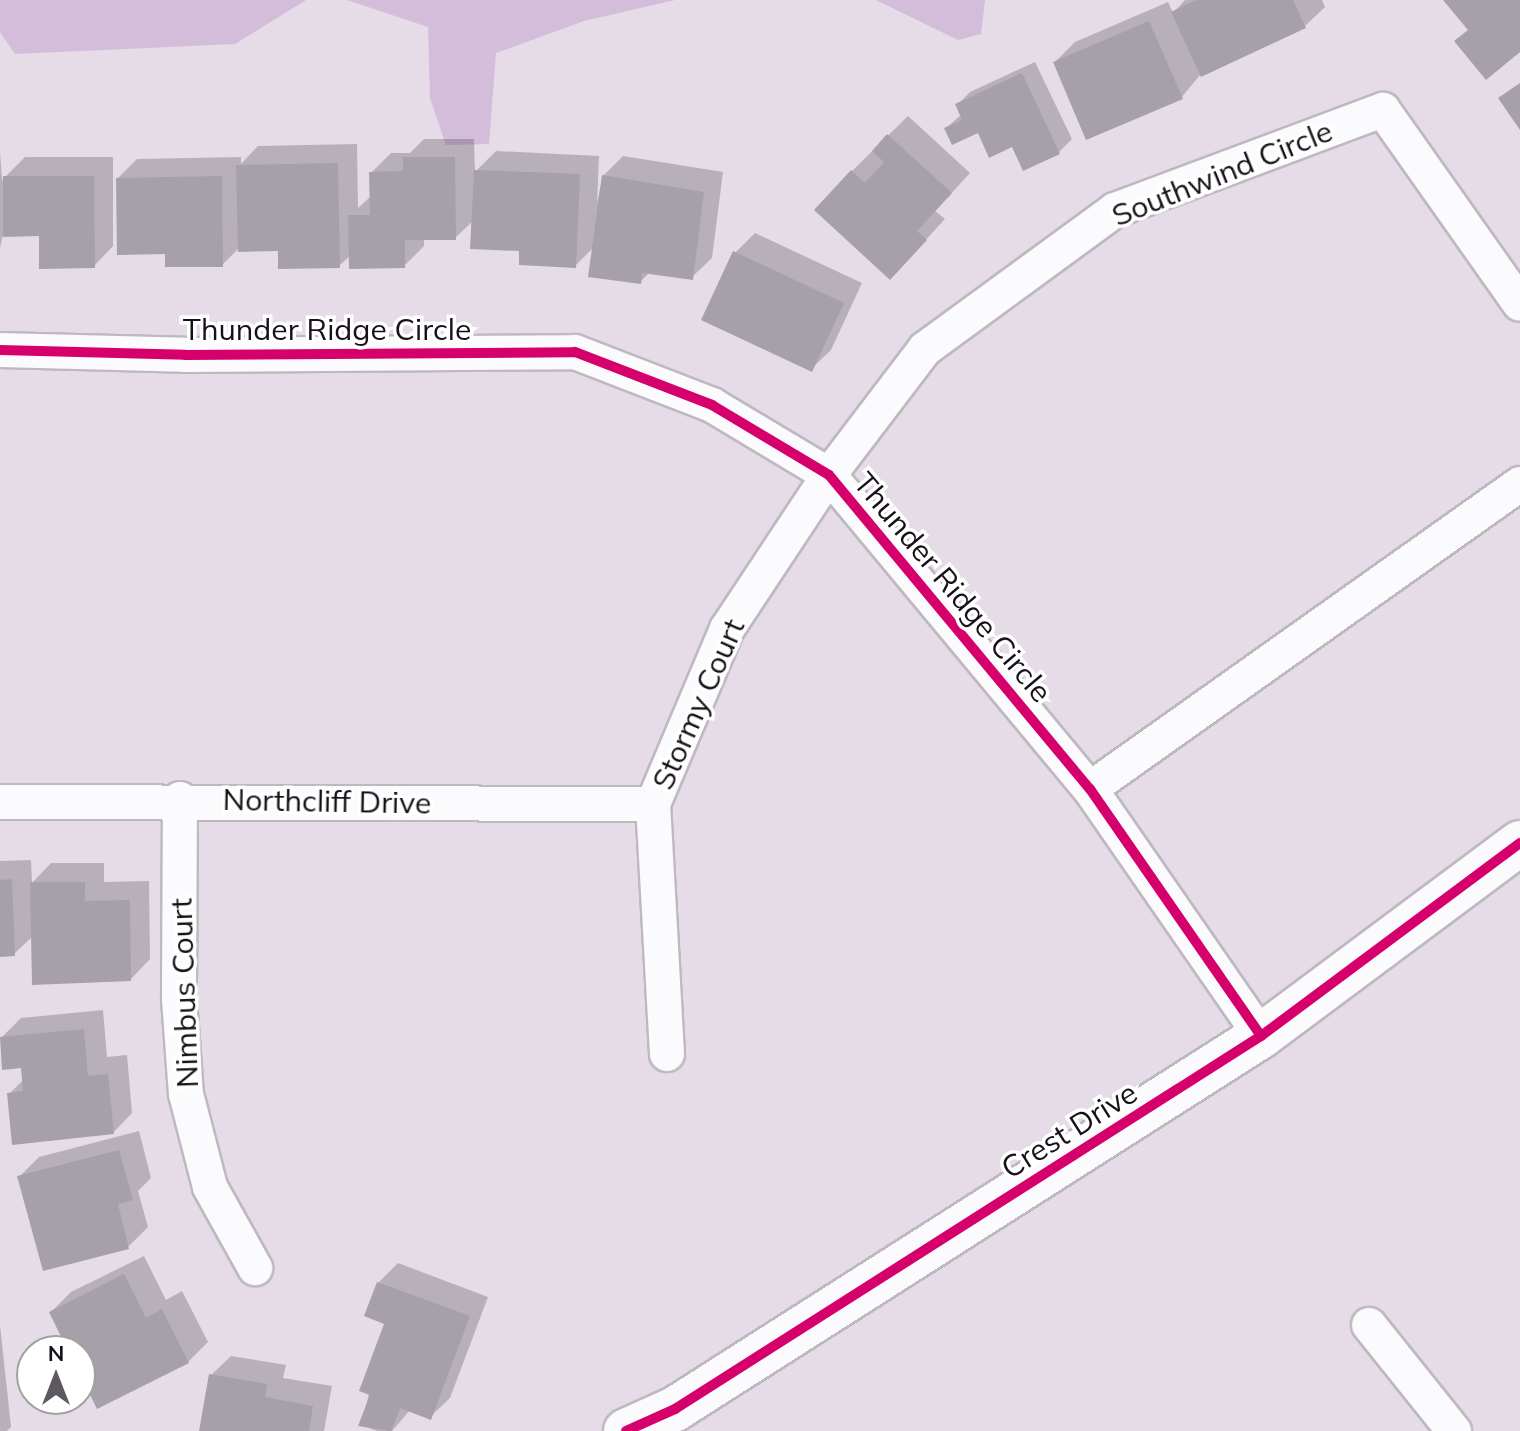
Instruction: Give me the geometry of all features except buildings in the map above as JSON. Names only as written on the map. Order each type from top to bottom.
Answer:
[{"type":"street","name":"Southwind Circle","points":[[829,475],[925,349],[1115,210],[1383,110],[1520,304]]},
{"type":"street","name":"Thunder Ridge Circle","points":[[0,350],[185,355],[575,352],[712,405],[829,475],[1090,789],[1261,1036]]},
{"type":"street","name":"Stormy Court","points":[[667,1054],[653,804],[727,629],[829,475]]},
{"type":"street","points":[[1090,789],[1520,484]]},
{"type":"street","name":"Northcliff Drive","points":[[0,802],[180,799],[653,804]]},
{"type":"street","name":"Nimbus Court","points":[[180,799],[179,999],[186,1094],[210,1187],[255,1268]]},
{"type":"street","name":"Crest Drive","points":[[626,1431],[675,1409],[1261,1036],[1520,843]]},
{"type":"street","points":[[1369,1325],[1454,1431]]},
{"type":"shaded area","points":[[0,0],[306,0],[235,44],[15,54],[0,32]]},
{"type":"shaded area","points":[[347,0],[675,0],[584,21],[496,53],[489,144],[446,145],[430,98],[428,27]]},
{"type":"shaded area","points":[[876,0],[985,0],[981,34],[958,40]]},
{"type":"cycle path","points":[[0,350],[185,355],[575,352],[712,405],[829,475],[1090,789],[1261,1036]]},
{"type":"cycle path","points":[[626,1431],[675,1409],[1261,1036],[1520,843]]}]
